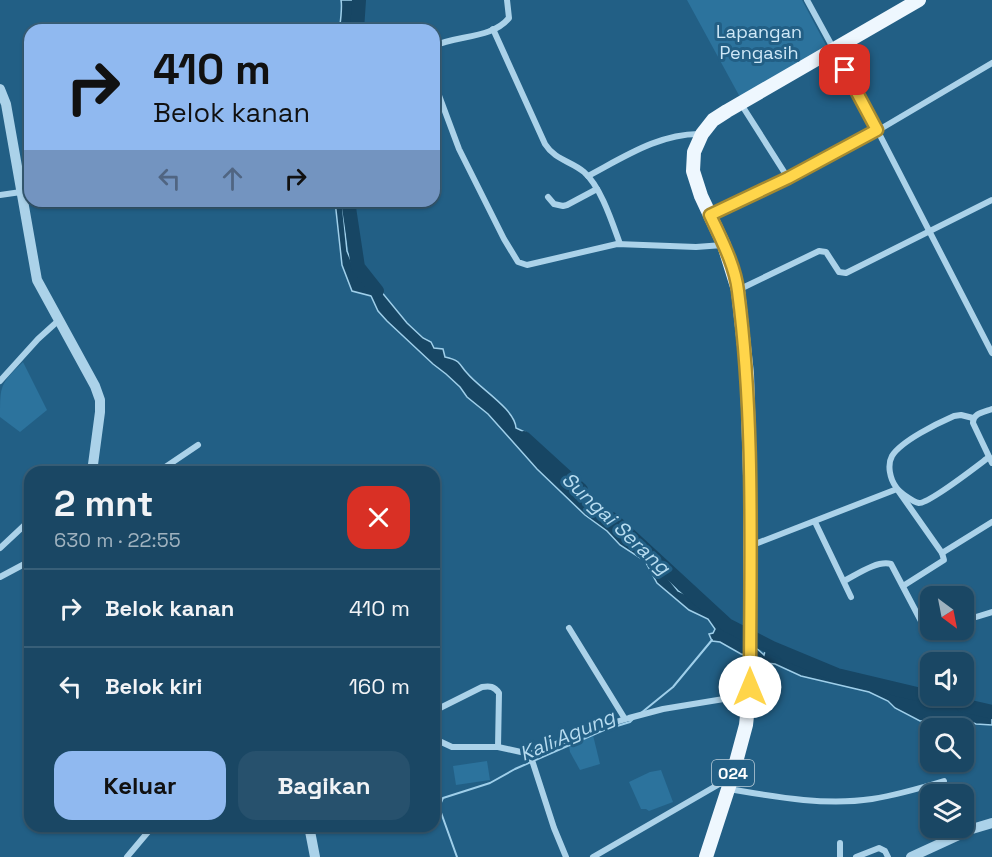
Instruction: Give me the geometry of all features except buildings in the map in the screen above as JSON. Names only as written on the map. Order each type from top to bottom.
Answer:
[{"type":"main road","name":"024","points":[[706,857],[746,725],[749,691],[750,476],[747,374],[738,290],[724,245],[701,196],[693,171],[694,152],[702,134],[713,120],[919,0]]},
{"type":"street","points":[[440,43],[493,29],[509,18],[507,0]]},
{"type":"street","points":[[807,0],[992,353]]},
{"type":"street","points":[[493,29],[549,150],[556,157],[575,165],[588,176],[597,189],[620,244]]},
{"type":"street","points":[[710,215],[788,178],[877,130],[992,63]]},
{"type":"street","points":[[0,89],[6,104],[37,280],[95,386],[100,400],[93,466]]},
{"type":"street","points":[[440,98],[459,149],[518,262],[527,265],[620,244],[696,247],[724,245]]},
{"type":"street","points":[[740,103],[788,178]]},
{"type":"street","points":[[588,176],[640,148],[668,137],[686,133],[702,134]]},
{"type":"street","points":[[548,197],[554,204],[562,206],[597,189]]},
{"type":"street","points":[[0,195],[21,192]]},
{"type":"street","points":[[738,290],[819,251],[826,252],[839,272],[846,273],[992,200]]},
{"type":"street","points":[[0,381],[32,345],[59,320]]},
{"type":"street","points":[[973,418],[992,409]]},
{"type":"street","points":[[903,586],[945,560],[897,489],[891,476],[890,460],[896,451],[919,435],[954,416],[973,418]]},
{"type":"street","points":[[897,489],[915,502],[922,502],[990,460],[975,429],[973,418]]},
{"type":"street","points":[[167,466],[198,445]]},
{"type":"street","points":[[750,546],[897,489]]},
{"type":"street","points":[[815,522],[852,597]]},
{"type":"street","points":[[942,553],[992,522]]},
{"type":"street","points":[[0,548],[24,526]]},
{"type":"street","points":[[844,581],[887,562],[894,569],[920,619]]},
{"type":"street","points":[[0,577],[24,564]]},
{"type":"street","points":[[974,618],[992,612]]},
{"type":"street","points":[[569,628],[627,718]]},
{"type":"street","points":[[440,708],[482,687],[495,688],[499,693],[498,747]]},
{"type":"street","points":[[440,742],[452,747],[498,747],[530,756],[599,727],[627,718],[749,691]]},
{"type":"street","points":[[530,756],[566,857]]},
{"type":"street","points":[[593,857],[730,783],[784,798],[844,801],[872,799],[944,781]]},
{"type":"street","points":[[911,857],[972,829],[992,823]]},
{"type":"street","points":[[127,857],[148,832]]},
{"type":"street","points":[[310,832],[315,857]]},
{"type":"street","points":[[840,843],[840,857]]},
{"type":"street","points":[[856,857],[879,848],[885,851],[888,857]]},
{"type":"green space","name":"Lapangan Pengasih","points":[[687,0],[802,0],[829,51],[741,99]]},
{"type":"green space","points":[[23,362],[47,410],[20,432],[0,417],[0,398],[6,381]]},
{"type":"green space","points":[[592,731],[600,764],[580,770],[570,752],[568,740]]},
{"type":"green space","points":[[487,761],[490,780],[456,785],[453,766]]},
{"type":"green space","points":[[661,770],[673,802],[649,811],[641,809],[629,782],[650,772]]},
{"type":"water","points":[[341,0],[355,0],[358,24],[340,24]]},
{"type":"water","points":[[336,207],[343,207],[347,251],[355,270],[371,279],[407,323],[423,338],[431,342],[434,348],[443,349],[445,357],[458,362],[503,406],[510,414],[516,428],[527,433],[540,454],[560,475],[571,480],[618,520],[641,553],[663,572],[678,591],[694,598],[708,614],[730,624],[764,655],[765,651],[782,653],[827,673],[839,673],[877,688],[895,691],[910,688],[920,689],[920,706],[980,704],[980,712],[992,715],[992,725],[976,724],[974,718],[958,717],[920,718],[920,721],[869,692],[801,676],[775,664],[767,663],[761,658],[741,654],[720,642],[712,641],[709,634],[715,629],[708,619],[689,610],[657,583],[645,561],[620,545],[537,469],[488,414],[387,321],[378,311],[371,296],[352,291],[342,265]]},
{"type":"waterway","name":"Sungai Serang","points":[[357,24],[359,0]]},
{"type":"waterway","name":"Sungai Serang","points":[[349,207],[358,267],[377,291]]},
{"type":"waterway","name":"Sungai Serang","points":[[524,438],[581,490]]},
{"type":"waterway","name":"Sungai Serang","points":[[612,519],[727,625],[772,648],[837,675],[917,694]]},
{"type":"waterway","name":"Kali Agung","points":[[641,713],[673,687],[712,640]]},
{"type":"waterway","name":"Sungai Serang","points":[[966,706],[992,712]]},
{"type":"waterway","name":"Kali Agung","points":[[440,805],[443,798],[490,783],[515,769],[604,730],[630,722],[634,718]]},
{"type":"waterway","name":"Kali Agung","points":[[440,810],[457,857]]},
{"type":"route","points":[[750,687],[750,476],[747,374],[738,290],[724,245],[710,215],[788,178],[877,130],[845,70]]}]
